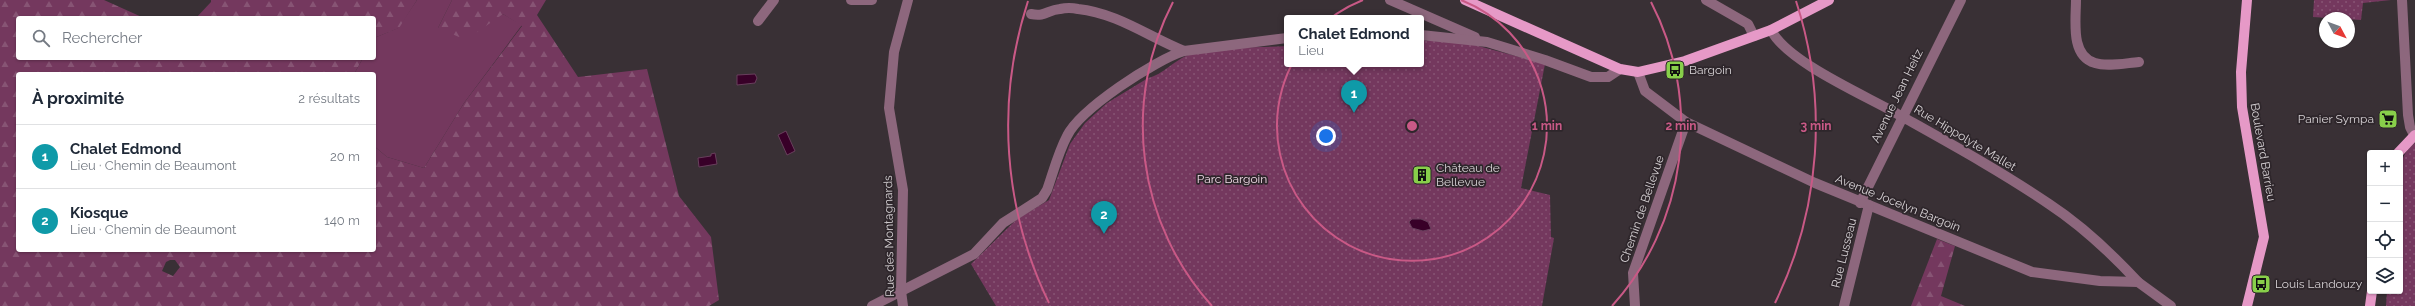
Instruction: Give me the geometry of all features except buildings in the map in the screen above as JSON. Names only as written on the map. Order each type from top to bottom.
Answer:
[{"type":"main road","points":[[1466,0],[1620,69],[1638,72],[1686,61],[1771,30],[1829,0]]},
{"type":"main road","name":"Boulevard Barrieu","points":[[2246,306],[2264,237],[2242,101],[2241,72],[2247,0]]},
{"type":"main road","points":[[2401,150],[2415,135]]},
{"type":"main road","points":[[2370,306],[2372,294]]},
{"type":"street","points":[[758,21],[774,0]]},
{"type":"street","points":[[851,0],[872,0]]},
{"type":"street","name":"Rue des Montagnards","points":[[903,306],[901,292],[903,190],[889,108],[894,52],[908,0]]},
{"type":"street","points":[[1390,0],[1487,42],[1591,76],[1608,77],[1620,69]]},
{"type":"street","points":[[1706,0],[1748,24],[1754,36]]},
{"type":"street","points":[[2076,0],[2076,40],[2081,53],[2087,59],[2096,64],[2139,62]]},
{"type":"street","points":[[2402,0],[2408,115],[2410,127],[2415,135]]},
{"type":"street","name":"Avenue Jean Heitz","points":[[1864,204],[1901,116],[1959,1]]},
{"type":"street","points":[[1031,14],[1041,16],[1059,8],[1079,9],[1102,14],[1133,25],[1184,52]]},
{"type":"street","name":"Rue Hippolyte Mallet","points":[[1771,30],[1782,46],[1818,70],[1901,116],[2050,204],[2124,267],[2138,282]]},
{"type":"street","points":[[1424,34],[1487,42]]},
{"type":"street","points":[[872,306],[974,254],[1003,223],[1042,198],[1047,190],[1067,135],[1088,110],[1171,55],[1284,38]]},
{"type":"street","name":"Avenue Jocelyn Bargoin","points":[[1638,72],[1645,91],[1686,122],[1864,204],[1932,230],[2032,272],[2106,282],[2138,282]]},
{"type":"street","name":"Chemin de Bellevue","points":[[1635,306],[1633,272],[1686,122]]},
{"type":"street","name":"Rue Lusseau","points":[[1844,306],[1864,204]]},
{"type":"street","points":[[2138,282],[2171,306]]},
{"type":"green space","points":[[0,0],[104,0],[140,16],[16,16],[16,60],[362,60],[355,72],[16,72],[16,252],[376,252],[376,148],[387,157],[424,168],[464,103],[522,26],[503,14],[466,40],[438,28],[452,0],[546,0],[537,15],[578,77],[647,69],[679,196],[711,237],[719,300],[709,306],[0,306]],"holes":[[[170,260],[175,260],[180,267],[173,276],[162,271],[166,262]]]},
{"type":"green space","points":[[211,0],[417,0],[399,28],[376,37],[376,16],[198,16],[211,2]]},
{"type":"green space","points":[[417,0],[452,0],[438,28],[503,14],[522,25],[464,103],[424,168],[387,157],[376,148],[376,72],[355,72],[362,60],[376,60],[376,37],[398,28]]},
{"type":"green space","points":[[2314,0],[2391,0],[2363,3],[2361,20],[2355,20],[2355,12],[2319,12],[2319,17],[2313,17]]},
{"type":"green space","name":"Parc Bargoin","points":[[1424,40],[1471,44],[1545,64],[1521,188],[1550,195],[1551,237],[1554,238],[1542,306],[996,306],[971,264],[1017,219],[1049,200],[1070,144],[1085,123],[1107,103],[1148,78],[1159,74],[1185,56],[1214,49],[1284,46],[1284,67],[1424,67]]},
{"type":"green space","points":[[2415,143],[2415,306],[2386,306],[2387,294],[2403,294],[2403,158],[2409,148]]},
{"type":"green space","points":[[1937,239],[1955,246],[1941,296],[1965,306],[1911,306]]},
{"type":"shaded area","points":[[755,74],[757,78],[755,83],[737,85],[737,75]]},
{"type":"shaded area","points":[[786,131],[795,151],[787,155],[778,135]]},
{"type":"shaded area","points":[[715,153],[717,164],[699,167],[698,158],[711,156],[711,154]]},
{"type":"shaded area","points":[[1412,219],[1421,219],[1428,222],[1431,229],[1423,231],[1412,228],[1409,222]]},
{"type":"place","name":"Bargoin","points":[[1675,70]]},
{"type":"place","name":"Chalet Edmond","points":[[1354,113]]},
{"type":"place","name":"Panier Sympa","points":[[2388,119]]},
{"type":"place","name":"Château de Bellevue","points":[[1422,175]]},
{"type":"place","name":"Kiosque","points":[[1104,234]]},
{"type":"place","name":"Louis Landouzy","points":[[2261,284]]}]
